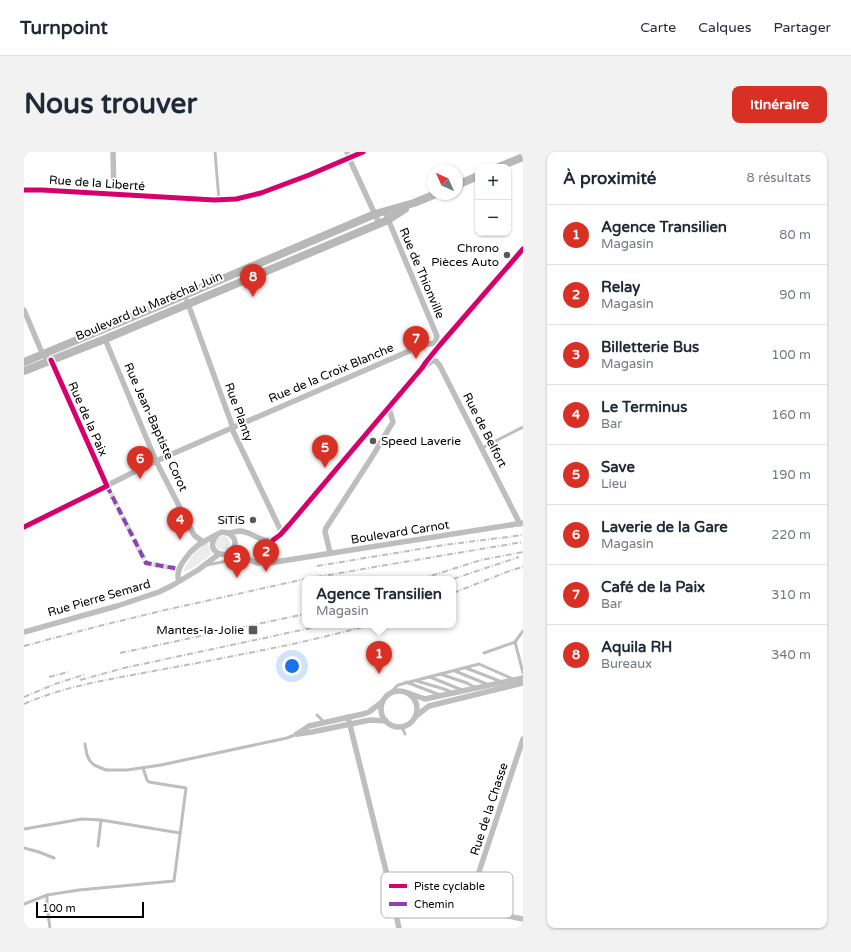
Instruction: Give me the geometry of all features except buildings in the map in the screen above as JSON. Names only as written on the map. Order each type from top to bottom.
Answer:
[{"type":"main road","points":[[506,164],[523,157]]},
{"type":"main road","points":[[463,182],[475,177]]},
{"type":"main road","name":"Boulevard du Maréchal Juin","points":[[24,362],[379,223],[386,216],[427,198]]},
{"type":"main road","name":"Boulevard du Maréchal Juin","points":[[24,371],[104,339],[186,299],[375,214],[386,216]]},
{"type":"street","points":[[112,152],[114,194]]},
{"type":"street","name":"Rue de la Liberté","points":[[24,190],[169,198],[219,200],[236,199],[262,193],[309,175],[348,155],[363,152]]},
{"type":"street","points":[[348,155],[379,223]]},
{"type":"street","name":"Rue de Thionville","points":[[386,216],[437,336],[437,345]]},
{"type":"street","points":[[179,582],[177,577],[182,562],[193,548],[220,533],[241,531],[265,541],[273,540],[282,533],[422,368],[437,345],[523,249]]},
{"type":"street","name":"Rue Planty","points":[[186,299],[232,425],[232,431],[282,533]]},
{"type":"street","points":[[24,310],[43,355],[51,360]]},
{"type":"street","name":"Rue Jean-Baptiste Corot","points":[[104,339],[156,461],[194,535],[203,542]]},
{"type":"street","name":"Rue de la Croix Blanche","points":[[24,527],[156,461],[423,345],[437,345]]},
{"type":"street","name":"Rue de la Paix","points":[[51,360],[107,486]]},
{"type":"street","name":"Rue de Belfort","points":[[422,368],[432,361],[436,361],[440,366],[522,524]]},
{"type":"street","points":[[330,553],[325,531],[326,528],[393,422],[389,408]]},
{"type":"street","name":"Boulevard Carnot","points":[[227,554],[237,554],[257,563],[270,563],[522,524]]},
{"type":"street","points":[[216,535],[212,543],[213,548],[219,554],[227,554],[232,551],[235,543],[234,538],[228,533]]},
{"type":"street","name":"Rue Pierre Semard","points":[[24,632],[116,606],[159,592],[179,582],[219,554]]},
{"type":"street","points":[[297,734],[308,726],[369,712],[382,702],[390,693],[396,691],[402,691],[425,699],[523,678]]},
{"type":"street","points":[[382,702],[381,712],[386,721],[396,727],[402,727],[408,724],[429,706],[523,683]]},
{"type":"street","points":[[408,693],[415,702],[417,709],[416,716]]},
{"type":"street","points":[[348,717],[386,872]]},
{"type":"street","points":[[297,734],[371,720],[386,721]]},
{"type":"street","name":"Rue de la Chasse","points":[[480,872],[523,739]]},
{"type":"street","points":[[513,917],[523,919]]},
{"type":"street","points":[[397,918],[399,928]]},
{"type":"lane","points":[[215,152],[219,200]]},
{"type":"lane","points":[[482,448],[523,428]]},
{"type":"lane","points":[[205,565],[246,557]]},
{"type":"lane","points":[[484,653],[515,642],[523,631]]},
{"type":"lane","points":[[515,642],[523,673]]},
{"type":"lane","points":[[390,693],[398,685],[405,682],[480,664],[514,680]]},
{"type":"lane","points":[[466,668],[502,682]]},
{"type":"lane","points":[[454,671],[489,685]]},
{"type":"lane","points":[[440,674],[467,683],[476,688]]},
{"type":"lane","points":[[429,677],[463,691]]},
{"type":"lane","points":[[415,680],[453,693]]},
{"type":"lane","points":[[405,682],[442,696]]},
{"type":"lane","points":[[317,715],[324,722]]},
{"type":"lane","points":[[402,727],[405,734]]},
{"type":"lane","points":[[85,744],[90,761],[94,765],[106,770],[127,770],[286,738],[297,734]]},
{"type":"lane","points":[[24,904],[47,895],[79,890],[174,881],[186,788],[149,782],[143,768]]},
{"type":"lane","points":[[24,829],[82,819],[101,820],[180,833]]},
{"type":"lane","points":[[98,846],[101,820]]},
{"type":"lane","points":[[24,848],[54,858]]},
{"type":"lane","points":[[47,895],[50,928]]},
{"type":"shaded area","points":[[220,536],[226,536],[230,540],[230,546],[226,550],[220,550],[216,546],[216,540]]},
{"type":"shaded area","points":[[208,542],[212,554],[195,566],[183,572],[193,555]]},
{"type":"tunnel","points":[[107,486],[146,563],[179,569]]},
{"type":"railway","points":[[317,566],[444,545],[523,535]]},
{"type":"railway","points":[[323,576],[523,542]]},
{"type":"railway","points":[[430,576],[481,560],[523,552]]},
{"type":"railway","points":[[456,578],[519,557]]},
{"type":"railway","points":[[456,592],[523,567]]},
{"type":"railway","points":[[24,646],[165,610],[302,580]]},
{"type":"railway","points":[[120,653],[302,615]]},
{"type":"railway","points":[[80,680],[124,668],[311,628]]},
{"type":"railway","points":[[24,704],[40,697],[90,683],[210,661],[293,644],[360,628]]},
{"type":"railway","points":[[49,677],[68,672]]},
{"type":"railway","points":[[24,697],[55,684],[86,674]]},
{"type":"marked path","points":[[107,486],[146,563],[179,569]]},
{"type":"cycle path","points":[[24,190],[214,200],[236,199],[261,193],[309,175],[363,152]]},
{"type":"cycle path","points":[[273,540],[289,525],[439,346],[523,249]]},
{"type":"cycle path","points":[[24,527],[107,486],[51,360]]},
{"type":"place","name":"Chrono Pièces Auto","points":[[507,255]]},
{"type":"place","name":"Aquila RH","points":[[253,297]]},
{"type":"place","name":"Café de la Paix","points":[[416,359]]},
{"type":"place","name":"Speed Laverie","points":[[373,441]]},
{"type":"place","name":"Save","points":[[325,468]]},
{"type":"place","name":"Laverie de la Gare","points":[[140,479]]},
{"type":"place","name":"SiTiS","points":[[253,520]]},
{"type":"place","name":"Le Terminus","points":[[180,540]]},
{"type":"place","name":"Relay","points":[[266,572]]},
{"type":"place","name":"Billetterie Bus","points":[[237,578]]},
{"type":"place","name":"Mantes-la-Jolie","points":[[253,630]]},
{"type":"place","name":"Agence Transilien","points":[[379,674]]}]
